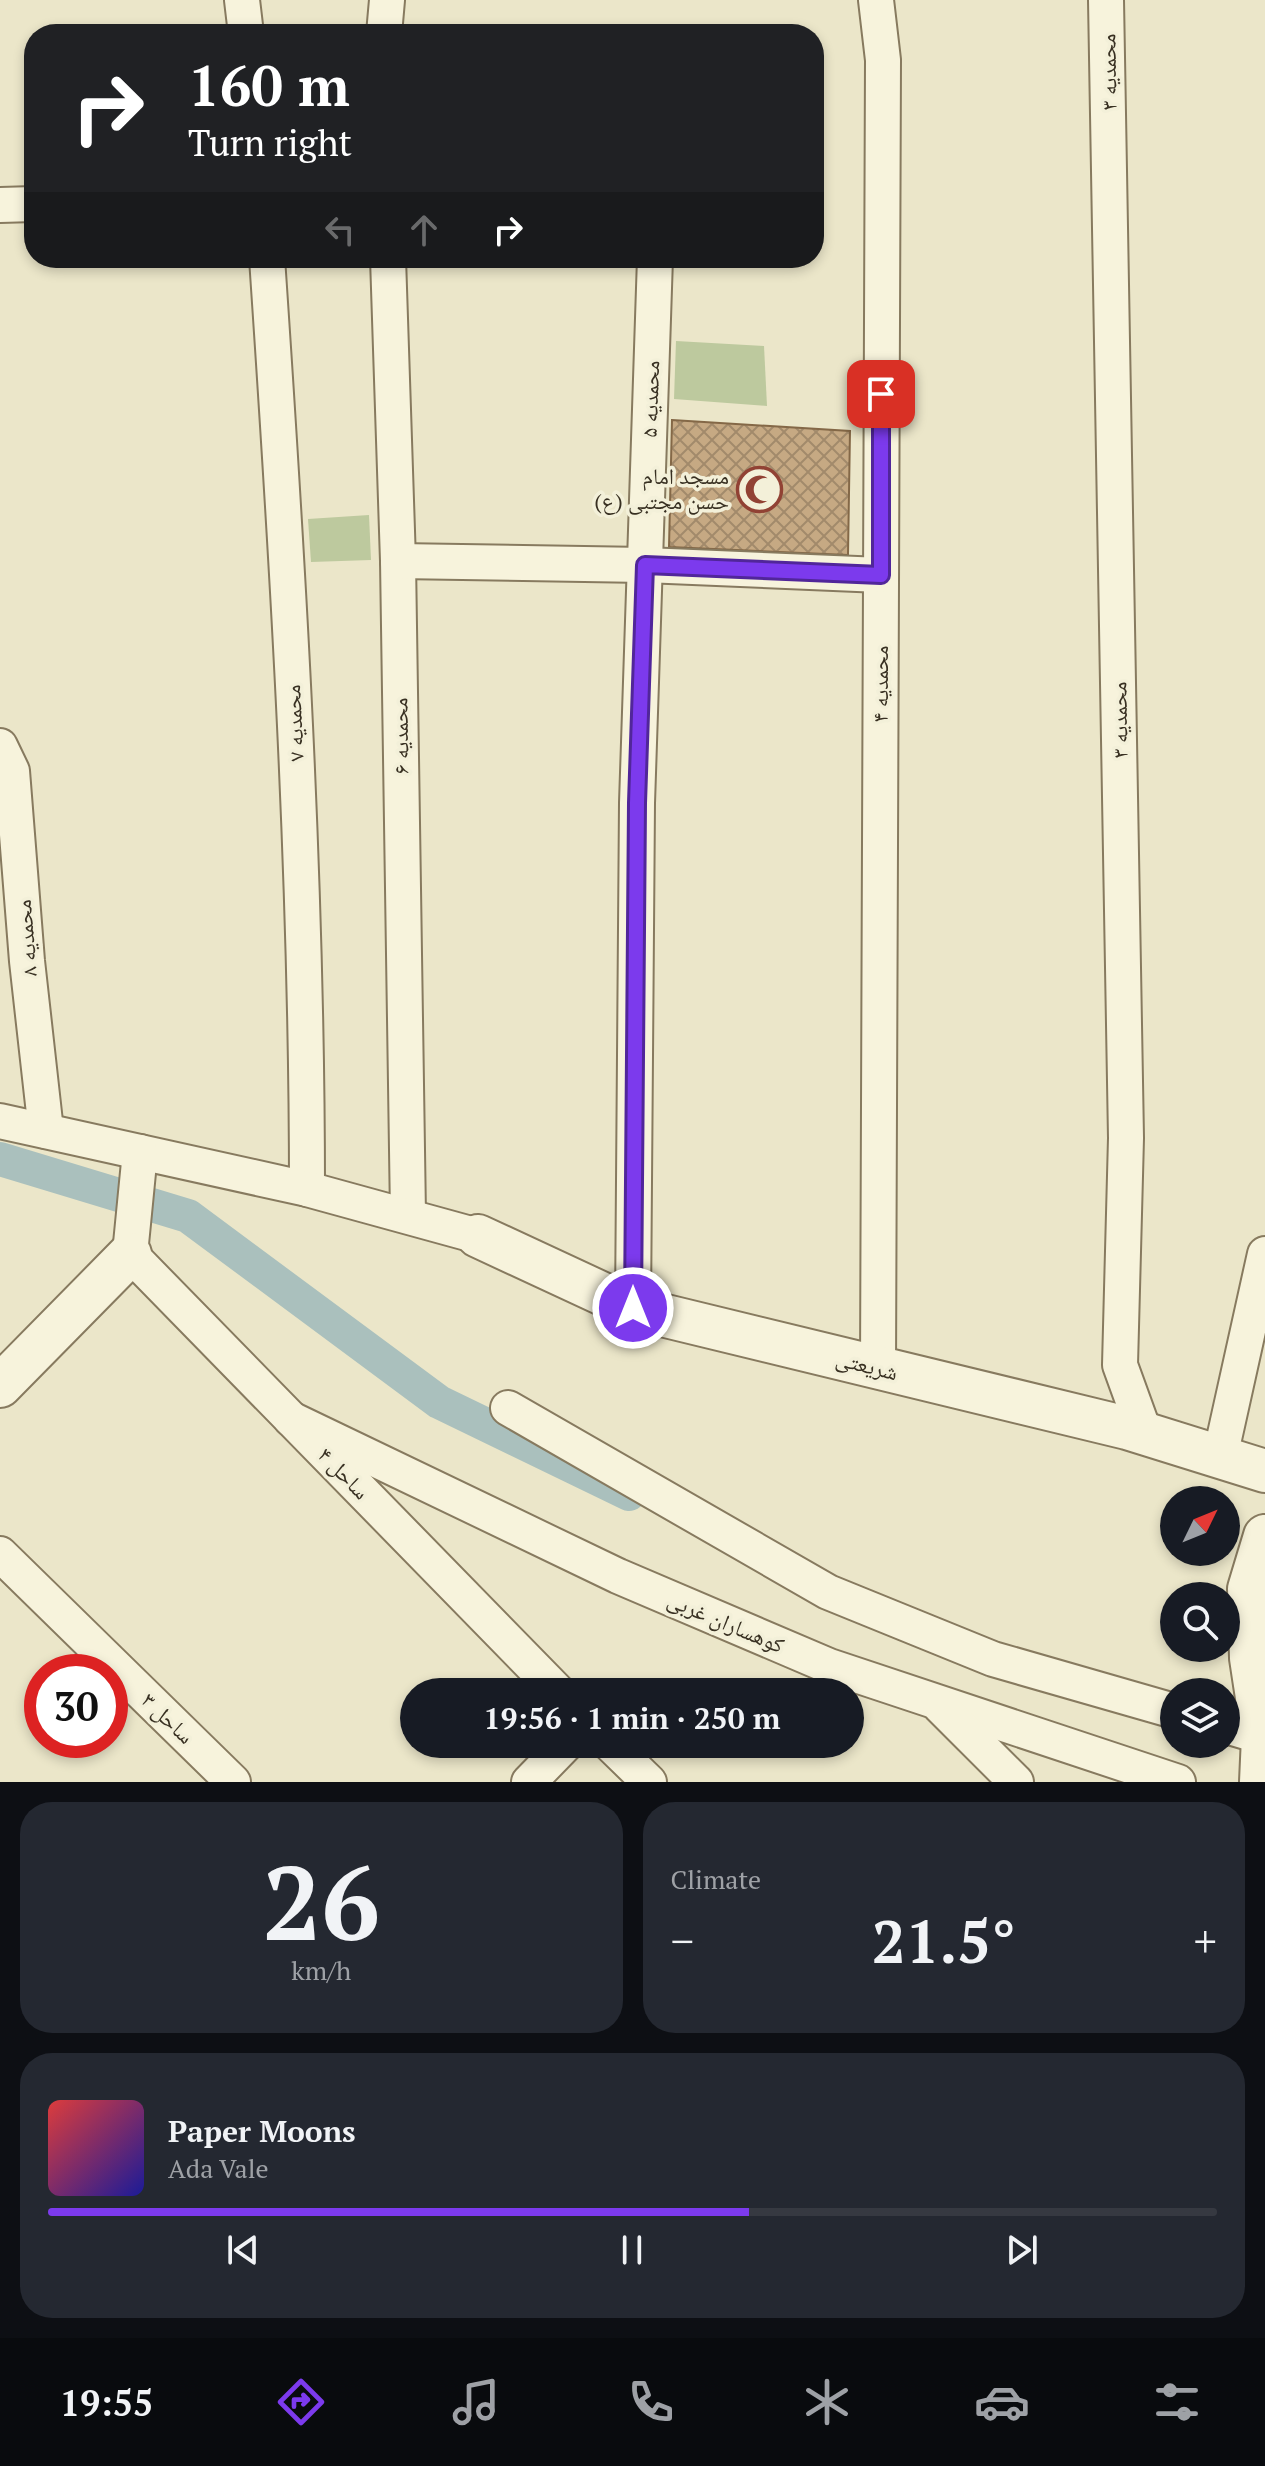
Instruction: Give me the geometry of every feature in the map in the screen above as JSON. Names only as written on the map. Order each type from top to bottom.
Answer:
[{"type":"street","points":[[242,0],[245,24]]},
{"type":"street","points":[[385,24],[387,0]]},
{"type":"street","name":"محمدیه ۴","points":[[876,0],[883,60],[878,1368]]},
{"type":"street","name":"محمدیه ۳","points":[[1106,0],[1126,1138],[1120,1365],[1145,1434]]},
{"type":"street","points":[[0,205],[24,204]]},
{"type":"street","name":"محمدیه ۷","points":[[268,268],[297,782],[307,1189]]},
{"type":"street","name":"محمدیه ۶","points":[[388,268],[398,561],[408,1215]]},
{"type":"street","name":"محمدیه ۵","points":[[633,1308],[637,803],[655,268]]},
{"type":"street","points":[[398,561],[645,565],[881,575]]},
{"type":"street","name":"محمدیه ۸","points":[[0,746],[12,771],[27,961],[46,1131]]},
{"type":"street","points":[[0,1121],[140,1156],[307,1189],[478,1236]]},
{"type":"street","points":[[0,1386],[130,1253],[140,1156]]},
{"type":"street","name":"شریعتی","points":[[478,1236],[633,1308],[1145,1434],[1265,1471]]},
{"type":"street","name":"ساحل ۴","points":[[130,1253],[544,1678]]},
{"type":"street","points":[[1220,1457],[1265,1254]]},
{"type":"street","points":[[508,1408],[828,1592],[993,1659],[1160,1707]]},
{"type":"street","name":"کوهساران غربی","points":[[291,1419],[618,1576],[829,1666],[1178,1782]]},
{"type":"street","points":[[1261,1782],[1251,1733],[1249,1589],[1265,1536]]},
{"type":"street","name":"ساحل ۳","points":[[0,1554],[233,1782]]},
{"type":"street","points":[[936,1702],[1016,1782]]},
{"type":"street","points":[[529,1782],[552,1758]]},
{"type":"street","points":[[624,1758],[649,1782]]},
{"type":"green space","points":[[676,341],[764,346],[767,406],[674,399]]},
{"type":"green space","points":[[369,515],[371,560],[311,562],[308,519]]},
{"type":"building","name":"مسجد امام حسن مجتبی (ع)","points":[[672,420],[850,431],[848,555],[669,547]]},
{"type":"waterway","points":[[0,1159],[188,1216],[439,1402],[629,1494]]},
{"type":"place","name":"مسجد امام حسن مجتبی (ع)","points":[[760,489]]},
{"type":"route","points":[[633,1308],[637,803],[645,565],[881,575],[881,394]]}]
